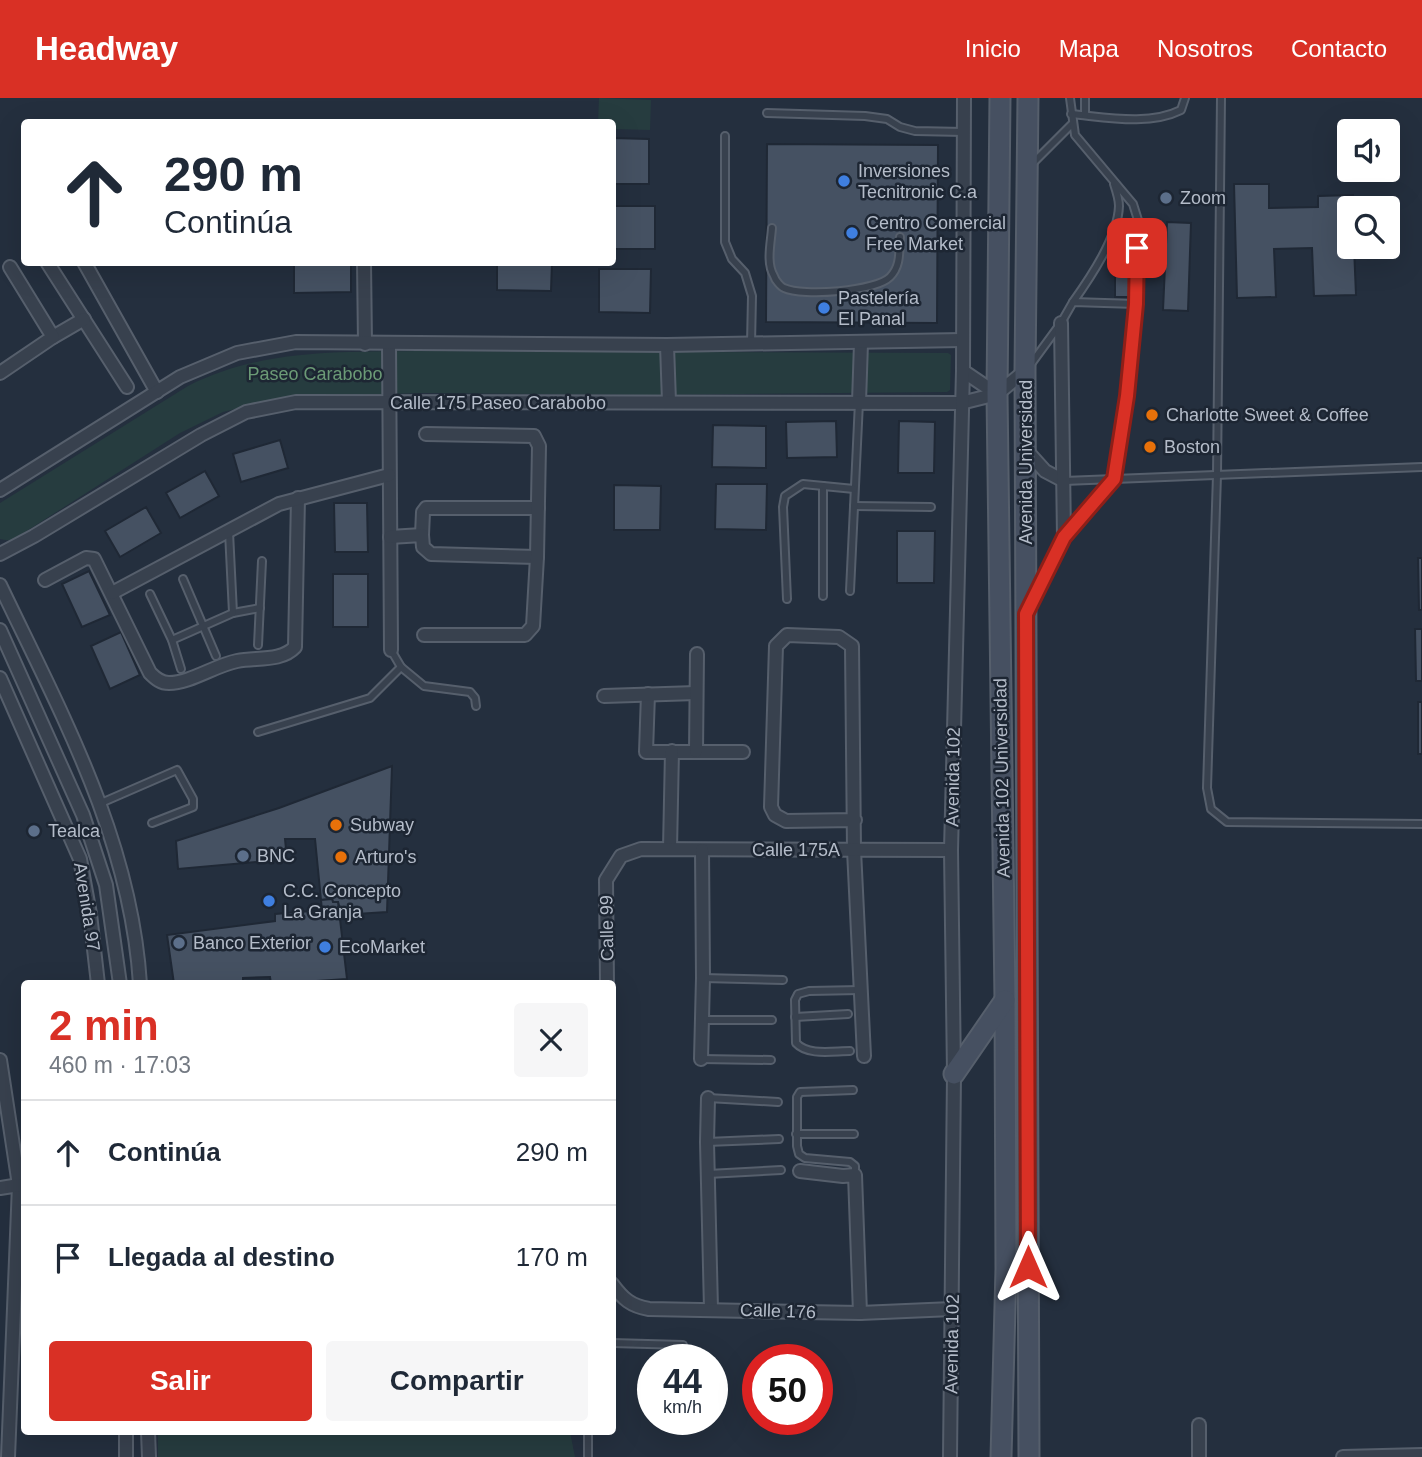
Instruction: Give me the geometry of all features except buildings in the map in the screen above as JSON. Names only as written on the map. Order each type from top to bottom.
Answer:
[{"type":"main road","name":"Avenida 102 Universidad","points":[[1000,98],[997,394],[1006,1269],[1001,1457]]},
{"type":"main road","name":"Avenida Universidad","points":[[1028,98],[1025,371],[1029,1457]]},
{"type":"main road","points":[[954,1074],[1005,1000]]},
{"type":"street","name":"Avenida 102","points":[[950,1457],[954,1074],[951,850],[962,371],[964,98]]},
{"type":"street","points":[[50,266],[127,387]]},
{"type":"street","points":[[86,266],[157,392]]},
{"type":"street","points":[[364,266],[365,344]]},
{"type":"street","points":[[10,267],[53,337]]},
{"type":"street","points":[[0,373],[84,319]]},
{"type":"street","points":[[1026,614],[1064,537],[1061,323]]},
{"type":"street","points":[[0,490],[180,377],[237,354],[296,342],[667,345],[962,340]]},
{"type":"street","points":[[859,402],[861,343]]},
{"type":"street","points":[[389,344],[391,650]]},
{"type":"street","points":[[667,345],[668,402]]},
{"type":"street","points":[[962,371],[997,394]]},
{"type":"street","name":"Calle 175 Paseo Carabobo","points":[[0,554],[201,435],[246,412],[296,402],[961,403],[997,394],[1025,371]]},
{"type":"street","points":[[424,635],[524,635],[533,626],[539,446],[534,436],[426,434]]},
{"type":"street","points":[[1026,449],[1032,460],[1045,471],[1064,481]]},
{"type":"street","points":[[112,593],[279,504],[389,475]]},
{"type":"street","points":[[45,580],[86,558],[94,559],[150,673],[166,683],[178,682],[237,661],[289,654],[295,647],[298,498]]},
{"type":"street","points":[[537,557],[431,554],[423,547],[422,535],[423,512],[426,508],[538,508]]},
{"type":"street","points":[[390,537],[422,535]]},
{"type":"street","points":[[0,585],[101,803],[126,881],[139,980]]},
{"type":"street","points":[[0,630],[83,815],[106,885],[119,980]]},
{"type":"street","points":[[855,820],[786,821],[775,816],[771,807],[776,646],[787,635],[839,637],[852,646],[855,820],[854,850],[864,1056]]},
{"type":"street","points":[[696,751],[697,654]]},
{"type":"street","name":"Avenida 97","points":[[0,678],[80,859],[98,980]]},
{"type":"street","points":[[604,696],[696,693]]},
{"type":"street","points":[[648,694],[646,752],[743,752]]},
{"type":"street","points":[[670,849],[672,751]]},
{"type":"street","name":"Calle 175A","points":[[641,849],[951,850]]},
{"type":"street","name":"Calle 99","points":[[607,980],[607,880],[621,856],[641,849]]},
{"type":"street","points":[[701,1059],[702,850]]},
{"type":"street","points":[[0,1060],[19,1185],[20,1253],[13,1335],[8,1457]]},
{"type":"street","points":[[708,1098],[711,1309]]},
{"type":"street","points":[[800,1171],[855,1175],[860,1313]]},
{"type":"street","points":[[0,1188],[19,1185]]},
{"type":"street","name":"Calle 176","points":[[616,1290],[632,1306],[649,1309],[860,1313],[952,1308]]},
{"type":"street","points":[[0,1338],[13,1335]]},
{"type":"street","points":[[1199,1425],[1199,1457]]},
{"type":"street","points":[[126,1457],[127,1435]]},
{"type":"street","points":[[148,1435],[149,1457]]},
{"type":"street","points":[[1343,1457],[1422,1455]]},
{"type":"lane","points":[[1064,537],[1114,479],[1127,396],[1136,304],[1138,220],[1133,204],[1075,135],[1070,98]]},
{"type":"lane","points":[[1085,98],[1085,115]]},
{"type":"lane","points":[[1071,114],[1152,119],[1167,117],[1181,110],[1185,98]]},
{"type":"lane","points":[[1221,98],[1217,475],[1207,788],[1211,809],[1227,822],[1422,824]]},
{"type":"lane","points":[[767,113],[865,116],[887,119],[900,127],[915,131],[964,132]]},
{"type":"lane","points":[[1027,169],[1072,124]]},
{"type":"lane","points":[[725,136],[725,242],[732,260],[745,273],[752,296],[751,344]]},
{"type":"lane","points":[[1025,371],[1061,323],[1091,275],[1116,223],[1119,204],[1113,180]]},
{"type":"lane","points":[[772,228],[770,267],[774,278],[784,288],[822,292],[866,288],[888,279],[898,265],[900,237]]},
{"type":"lane","points":[[1073,302],[1136,304]]},
{"type":"lane","points":[[850,592],[859,402]]},
{"type":"lane","points":[[1064,481],[1422,467]]},
{"type":"lane","points":[[787,600],[783,507],[785,496],[803,484],[854,489]]},
{"type":"lane","points":[[823,486],[823,596]]},
{"type":"lane","points":[[854,506],[931,508]]},
{"type":"lane","points":[[229,530],[233,613]]},
{"type":"lane","points":[[258,645],[262,561]]},
{"type":"lane","points":[[183,579],[216,656]]},
{"type":"lane","points":[[150,594],[172,640],[181,669]]},
{"type":"lane","points":[[172,640],[233,613],[260,608]]},
{"type":"lane","points":[[391,650],[401,667],[424,686],[470,692],[476,706]]},
{"type":"lane","points":[[258,732],[370,698],[401,667]]},
{"type":"lane","points":[[101,803],[177,770],[193,799],[193,807],[152,823]]},
{"type":"lane","points":[[703,978],[783,980]]},
{"type":"lane","points":[[850,1051],[808,1051],[801,1048],[796,1043],[795,1000],[798,994],[809,991],[860,990]]},
{"type":"lane","points":[[795,1017],[848,1014]]},
{"type":"lane","points":[[702,1020],[772,1020]]},
{"type":"lane","points":[[701,1059],[771,1060]]},
{"type":"lane","points":[[853,1090],[800,1092],[797,1097],[796,1134],[799,1154],[805,1158],[850,1162],[855,1166],[855,1175]]},
{"type":"lane","points":[[708,1098],[778,1102]]},
{"type":"lane","points":[[796,1134],[854,1134]]},
{"type":"lane","points":[[707,1142],[779,1139]]},
{"type":"lane","points":[[708,1174],[781,1170]]},
{"type":"lane","points":[[616,1343],[648,1344]]},
{"type":"lane","points":[[588,1435],[588,1457]]},
{"type":"green space","points":[[599,98],[651,100],[650,130],[616,129],[616,119],[598,119]]},
{"type":"green space","name":"Paseo Carabobo","points":[[334,352],[948,353],[951,355],[950,390],[646,395],[423,393],[284,397],[223,412],[180,433],[11,541],[0,539],[0,503],[188,386],[216,374],[275,358]]},
{"type":"green space","points":[[158,1435],[571,1435],[575,1457],[158,1457]]},
{"type":"place","name":"Inversiones Tecnitronic C.a","points":[[844,181]]},
{"type":"place","name":"Zoom","points":[[1166,198]]},
{"type":"place","name":"Centro Comercial Free Market","points":[[852,233]]},
{"type":"place","name":"Pastelería El Panal","points":[[824,308]]},
{"type":"place","name":"Charlotte Sweet & Coffee","points":[[1152,415]]},
{"type":"place","name":"Boston","points":[[1150,447]]},
{"type":"place","name":"Subway","points":[[336,825]]},
{"type":"place","name":"Tealca","points":[[34,831]]},
{"type":"place","name":"BNC","points":[[243,856]]},
{"type":"place","name":"Arturo's","points":[[341,857]]},
{"type":"place","name":"C.C. Concepto La Granja","points":[[269,901]]},
{"type":"place","name":"Banco Exterior","points":[[179,943]]},
{"type":"place","name":"EcoMarket","points":[[325,947]]},
{"type":"route","points":[[1028,1267],[1026,614],[1064,537],[1114,479],[1127,396],[1136,304],[1137,248]]}]
